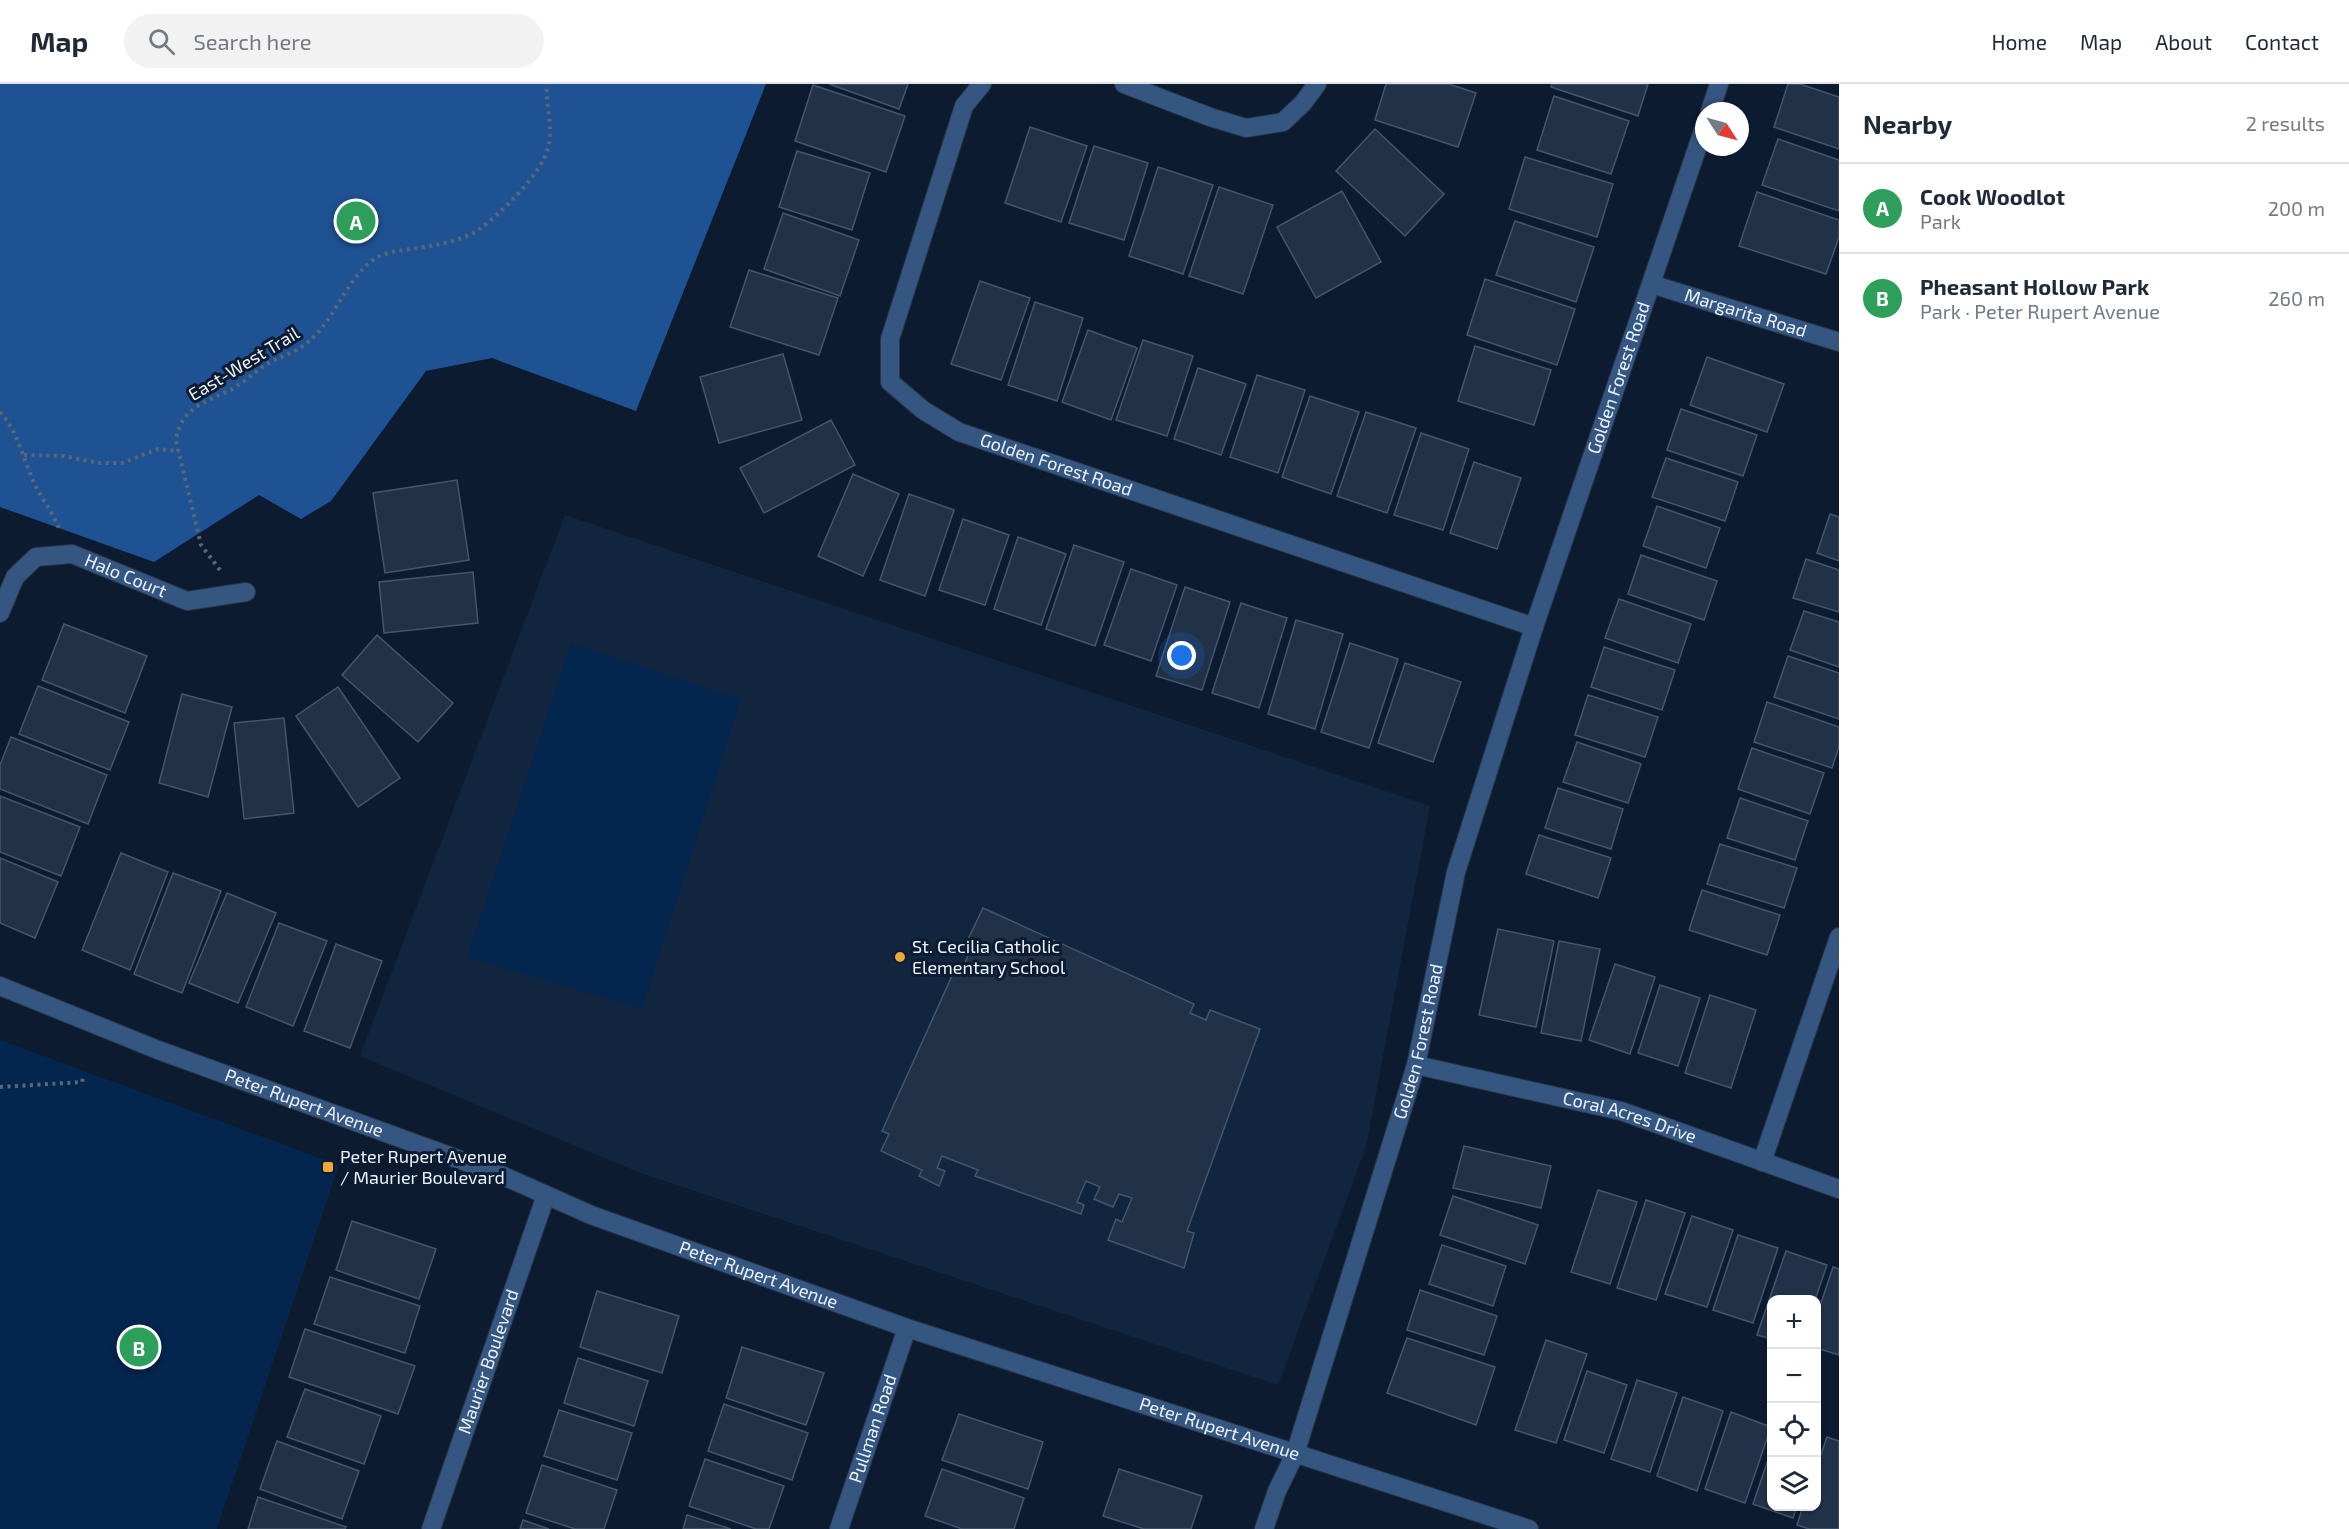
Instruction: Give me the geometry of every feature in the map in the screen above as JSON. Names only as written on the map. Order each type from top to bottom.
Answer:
[{"type":"street","name":"Golden Forest Road","points":[[982,84],[964,106],[890,339],[890,382],[923,410],[959,432],[1534,627]]},
{"type":"street","points":[[1124,84],[1210,117],[1246,128],[1283,122],[1303,103],[1317,84]]},
{"type":"street","points":[[1713,102],[1719,84]]},
{"type":"street","name":"Golden Forest Road","points":[[1264,1529],[1277,1491],[1295,1454],[1416,1065],[1456,873],[1534,627],[1695,154]]},
{"type":"street","name":"Margarita Road","points":[[1651,284],[1839,342]]},
{"type":"street","name":"Halo Court","points":[[0,613],[15,577],[36,557],[72,554],[187,602],[246,592]]},
{"type":"street","points":[[1762,1162],[1839,937]]},
{"type":"street","name":"Peter Rupert Avenue","points":[[0,986],[158,1050],[499,1174],[591,1215],[907,1328],[1529,1529]]},
{"type":"street","name":"Coral Acres Drive","points":[[1416,1065],[1621,1111],[1839,1189]]},
{"type":"street","name":"Maurier Boulevard","points":[[431,1529],[546,1195]]},
{"type":"street","name":"Pullman Road","points":[[839,1529],[907,1328]]},
{"type":"path","name":"East-West Trail","points":[[246,592],[220,570],[201,545],[176,441],[177,428],[192,409],[208,399],[229,391],[270,362],[298,349],[314,338],[325,325],[354,277],[376,257],[456,240],[477,231],[493,218],[542,163],[549,146],[547,84]]},
{"type":"path","points":[[0,412],[11,424],[16,442],[24,455],[37,488],[56,520],[62,537],[64,555]]},
{"type":"path","points":[[24,455],[63,456],[99,463],[122,463],[158,449],[179,451]]},
{"type":"path","points":[[0,1087],[82,1082],[83,1078]]},
{"type":"shaded area","points":[[0,84],[766,84],[636,411],[492,358],[426,371],[331,501],[301,519],[259,495],[154,562],[0,507]]},
{"type":"shaded area","name":"St. Cecilia Catholic Elementary School","points":[[565,515],[1430,806],[1366,1147],[1278,1385],[638,1172],[360,1056]]},
{"type":"shaded area","points":[[571,643],[741,699],[642,1009],[467,957]]},
{"type":"shaded area","points":[[0,1040],[339,1165],[217,1529],[0,1529]]},
{"type":"building","points":[[829,84],[908,84],[899,109]]},
{"type":"building","points":[[1386,84],[1449,84],[1476,93],[1458,147],[1375,120]]},
{"type":"building","points":[[1552,84],[1648,84],[1638,116],[1551,87]]},
{"type":"building","points":[[1788,84],[1800,84],[1839,97],[1839,149],[1774,127]]},
{"type":"building","points":[[813,85],[905,116],[886,172],[795,141]]},
{"type":"building","points":[[1554,96],[1629,121],[1611,174],[1537,150]]},
{"type":"building","points":[[1030,127],[1087,146],[1061,222],[1005,203]]},
{"type":"building","points":[[1375,129],[1444,194],[1405,236],[1336,171]]},
{"type":"building","points":[[1778,139],[1839,160],[1839,211],[1762,185]]},
{"type":"building","points":[[1094,146],[1148,163],[1124,240],[1069,223]]},
{"type":"building","points":[[797,151],[870,173],[852,230],[779,207]]},
{"type":"building","points":[[1525,157],[1613,184],[1597,237],[1509,209]]},
{"type":"building","points":[[1158,167],[1213,185],[1183,274],[1129,256]]},
{"type":"building","points":[[1219,187],[1273,205],[1243,294],[1189,276]]},
{"type":"building","points":[[1342,191],[1381,262],[1316,298],[1277,227]]},
{"type":"building","points":[[1757,192],[1839,220],[1839,237],[1826,274],[1739,246]]},
{"type":"building","points":[[783,213],[859,240],[840,296],[764,269]]},
{"type":"building","points":[[1515,221],[1594,247],[1576,302],[1496,275]]},
{"type":"building","points":[[749,270],[838,298],[819,355],[730,327]]},
{"type":"building","points":[[1485,279],[1575,309],[1557,365],[1467,335]]},
{"type":"building","points":[[980,281],[1030,298],[1001,380],[951,364]]},
{"type":"building","points":[[1035,302],[1083,318],[1057,401],[1008,385]]},
{"type":"building","points":[[1088,330],[1137,348],[1111,420],[1062,402]]},
{"type":"building","points":[[1143,340],[1193,356],[1167,436],[1116,420]]},
{"type":"building","points":[[1475,346],[1551,370],[1534,425],[1458,401]]},
{"type":"building","points":[[783,354],[802,420],[719,443],[700,377]]},
{"type":"building","points":[[1707,357],[1784,384],[1767,432],[1690,405]]},
{"type":"building","points":[[1198,368],[1246,384],[1221,455],[1174,439]]},
{"type":"building","points":[[1257,375],[1305,390],[1278,473],[1230,457]]},
{"type":"building","points":[[1310,396],[1359,412],[1331,494],[1282,477]]},
{"type":"building","points":[[1681,409],[1757,435],[1743,476],[1667,450]]},
{"type":"building","points":[[1366,412],[1416,428],[1387,513],[1337,496]]},
{"type":"building","points":[[831,420],[855,465],[764,513],[740,468]]},
{"type":"building","points":[[1421,433],[1469,449],[1443,530],[1394,515]]},
{"type":"building","points":[[1666,458],[1738,482],[1725,521],[1652,497]]},
{"type":"building","points":[[1474,462],[1521,478],[1497,549],[1450,533]]},
{"type":"building","points":[[853,474],[899,494],[863,576],[818,556]]},
{"type":"building","points":[[457,480],[469,560],[385,573],[373,493]]},
{"type":"building","points":[[909,494],[954,510],[925,596],[880,580]]},
{"type":"building","points":[[1657,506],[1720,528],[1706,568],[1643,546]]},
{"type":"building","points":[[1830,514],[1839,517],[1839,561],[1817,553]]},
{"type":"building","points":[[963,519],[1009,535],[985,605],[939,590]]},
{"type":"building","points":[[1018,537],[1066,554],[1041,625],[994,609]]},
{"type":"building","points":[[1074,545],[1124,562],[1095,646],[1046,629]]},
{"type":"building","points":[[1641,555],[1717,581],[1704,620],[1628,594]]},
{"type":"building","points":[[1806,559],[1839,570],[1839,612],[1793,598]]},
{"type":"building","points":[[1131,569],[1177,585],[1151,661],[1104,645]]},
{"type":"building","points":[[473,572],[478,623],[384,633],[379,582]]},
{"type":"building","points":[[1185,587],[1230,602],[1202,690],[1156,676]]},
{"type":"building","points":[[1619,599],[1691,624],[1678,663],[1605,638]]},
{"type":"building","points":[[1241,603],[1287,618],[1259,708],[1212,693]]},
{"type":"building","points":[[1804,611],[1839,622],[1839,667],[1790,650]]},
{"type":"building","points":[[1296,620],[1343,634],[1315,729],[1268,714]]},
{"type":"building","points":[[64,624],[147,656],[125,713],[42,680]]},
{"type":"building","points":[[377,635],[453,703],[418,742],[342,675]]},
{"type":"building","points":[[1350,643],[1398,659],[1369,748],[1321,732]]},
{"type":"building","points":[[1604,647],[1675,670],[1662,710],[1591,687]]},
{"type":"building","points":[[1788,656],[1839,673],[1839,719],[1774,697]]},
{"type":"building","points":[[1405,663],[1461,682],[1433,762],[1378,743]]},
{"type":"building","points":[[38,686],[129,722],[110,770],[19,734]]},
{"type":"building","points":[[338,687],[400,778],[358,807],[296,716]]},
{"type":"building","points":[[182,694],[232,707],[208,797],[159,783]]},
{"type":"building","points":[[1588,695],[1658,717],[1645,757],[1575,735]]},
{"type":"building","points":[[1767,702],[1839,727],[1839,747],[1832,768],[1754,742]]},
{"type":"building","points":[[284,718],[294,813],[244,819],[234,723]]},
{"type":"building","points":[[11,737],[107,775],[88,824],[0,789],[0,765]]},
{"type":"building","points":[[1577,742],[1641,764],[1628,803],[1563,782]]},
{"type":"building","points":[[1752,748],[1824,773],[1810,814],[1738,789]]},
{"type":"building","points":[[1558,788],[1623,809],[1611,849],[1545,828]]},
{"type":"building","points":[[0,796],[80,827],[61,876],[0,852]]},
{"type":"building","points":[[1740,798],[1808,821],[1795,860],[1727,838]]},
{"type":"building","points":[[1539,835],[1611,858],[1598,898],[1526,874]]},
{"type":"building","points":[[1720,844],[1797,868],[1784,908],[1707,884]]},
{"type":"building","points":[[121,853],[168,872],[130,970],[82,950]]},
{"type":"building","points":[[0,858],[58,882],[35,938],[0,923]]},
{"type":"building","points":[[173,873],[221,891],[182,993],[134,974]]},
{"type":"building","points":[[1702,890],[1780,915],[1767,955],[1689,930]]},
{"type":"building","points":[[227,893],[276,913],[238,1003],[189,983]]},
{"type":"building","points":[[983,908],[1194,1004],[1190,1013],[1206,1020],[1210,1010],[1260,1029],[1187,1231],[1194,1233],[1184,1268],[1108,1240],[1116,1219],[1122,1222],[1132,1198],[1119,1194],[1113,1207],[1094,1199],[1100,1187],[1086,1181],[1077,1202],[1084,1205],[1081,1214],[975,1176],[978,1170],[942,1156],[937,1168],[945,1171],[939,1186],[919,1176],[922,1170],[881,1151],[889,1134],[882,1131],[956,967],[962,970],[969,953],[963,950]]},
{"type":"building","points":[[279,923],[327,941],[293,1026],[246,1007]]},
{"type":"building","points":[[1498,929],[1554,941],[1536,1027],[1479,1015]]},
{"type":"building","points":[[1559,941],[1600,949],[1581,1041],[1541,1033]]},
{"type":"building","points":[[336,944],[382,961],[350,1048],[304,1031]]},
{"type":"building","points":[[1615,964],[1655,977],[1630,1054],[1589,1040]]},
{"type":"building","points":[[1660,985],[1700,998],[1678,1066],[1638,1053]]},
{"type":"building","points":[[1710,995],[1756,1010],[1731,1088],[1685,1073]]},
{"type":"building","points":[[1464,1146],[1551,1166],[1541,1208],[1453,1188]]},
{"type":"building","points":[[1598,1190],[1637,1202],[1610,1284],[1571,1272]]},
{"type":"building","points":[[1453,1196],[1538,1225],[1525,1264],[1440,1235]]},
{"type":"building","points":[[1646,1200],[1685,1213],[1656,1300],[1617,1288]]},
{"type":"building","points":[[1692,1216],[1733,1230],[1707,1307],[1665,1294]]},
{"type":"building","points":[[352,1221],[436,1249],[419,1299],[336,1270]]},
{"type":"building","points":[[1738,1235],[1778,1248],[1753,1323],[1713,1310]]},
{"type":"building","points":[[1442,1245],[1506,1266],[1493,1306],[1429,1284]]},
{"type":"building","points":[[1786,1251],[1827,1265],[1817,1295],[1771,1295]]},
{"type":"building","points":[[1833,1267],[1839,1269],[1839,1355],[1821,1350],[1821,1303]]},
{"type":"building","points":[[330,1277],[420,1306],[405,1353],[314,1324]]},
{"type":"building","points":[[1420,1290],[1497,1316],[1484,1355],[1407,1330]]},
{"type":"building","points":[[597,1291],[679,1316],[662,1373],[580,1347]]},
{"type":"building","points":[[1767,1306],[1767,1338],[1757,1335]]},
{"type":"building","points":[[305,1329],[415,1366],[398,1414],[289,1377]]},
{"type":"building","points":[[1407,1338],[1495,1367],[1476,1425],[1387,1393]]},
{"type":"building","points":[[1546,1340],[1587,1354],[1556,1443],[1515,1430]]},
{"type":"building","points":[[742,1347],[824,1373],[806,1425],[726,1398]]},
{"type":"building","points":[[578,1358],[648,1381],[634,1426],[564,1403]]},
{"type":"building","points":[[1587,1371],[1627,1385],[1604,1453],[1564,1440]]},
{"type":"building","points":[[1637,1380],[1677,1393],[1650,1472],[1611,1459]]},
{"type":"building","points":[[305,1389],[381,1416],[364,1464],[287,1437]]},
{"type":"building","points":[[1683,1397],[1723,1411],[1697,1491],[1657,1476]]},
{"type":"building","points":[[724,1404],[808,1433],[792,1480],[708,1451]]},
{"type":"building","points":[[559,1410],[632,1433],[617,1480],[544,1456]]},
{"type":"building","points":[[1731,1412],[1767,1426],[1767,1439],[1745,1503],[1705,1489]]},
{"type":"building","points":[[959,1414],[1043,1442],[1028,1489],[942,1460]]},
{"type":"building","points":[[1827,1437],[1839,1441],[1839,1529],[1809,1529],[1797,1525],[1801,1511],[1821,1511],[1821,1454]]},
{"type":"building","points":[[277,1441],[359,1471],[342,1519],[260,1489]]},
{"type":"building","points":[[705,1459],[784,1486],[769,1529],[756,1529],[689,1506]]},
{"type":"building","points":[[1767,1463],[1767,1509],[1753,1504]]},
{"type":"building","points":[[542,1465],[617,1490],[604,1529],[575,1529],[526,1513]]},
{"type":"building","points":[[942,1469],[1024,1498],[1014,1529],[962,1529],[925,1516]]},
{"type":"building","points":[[1119,1469],[1202,1496],[1191,1529],[1144,1529],[1103,1516]]},
{"type":"building","points":[[258,1497],[346,1527],[345,1529],[248,1529]]},
{"type":"building","points":[[1773,1511],[1795,1511],[1793,1518]]},
{"type":"building","points":[[687,1515],[731,1529],[683,1529]]},
{"type":"building","points":[[523,1520],[549,1529],[520,1529]]},
{"type":"place","name":"Cook Woodlot","points":[[356,221]]},
{"type":"place","name":"St. Cecilia Catholic Elementary School","points":[[900,957]]},
{"type":"place","name":"Peter Rupert Avenue / Maurier Boulevard","points":[[328,1167]]},
{"type":"place","name":"Pheasant Hollow Park","points":[[139,1347]]}]
